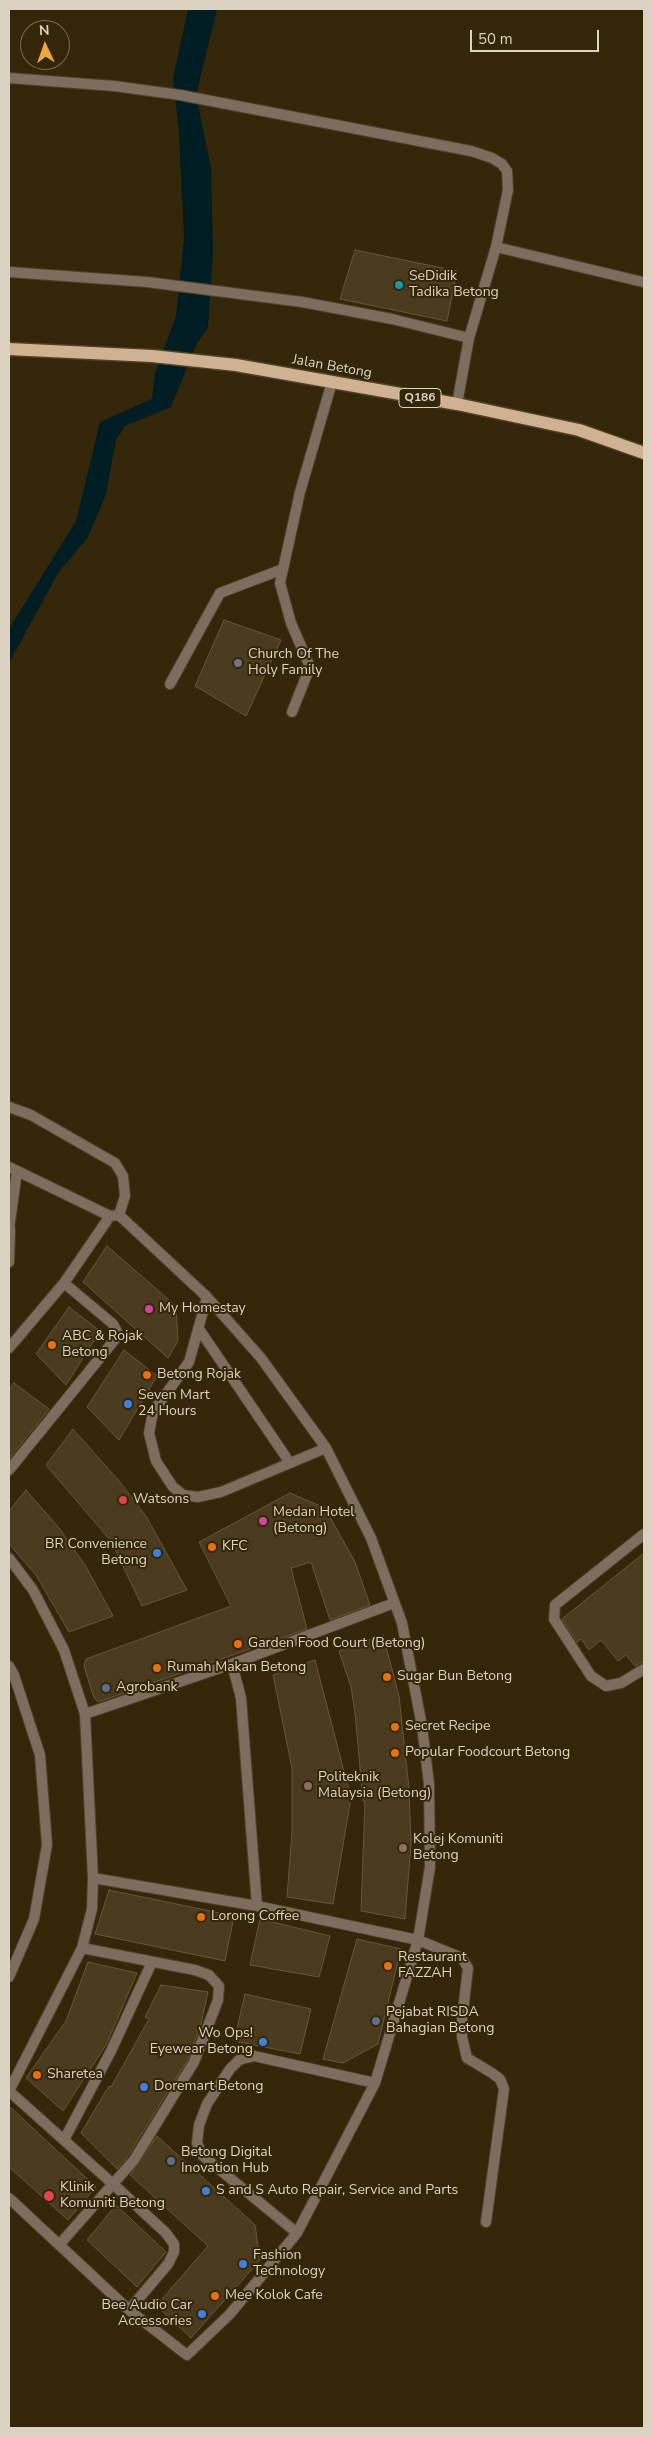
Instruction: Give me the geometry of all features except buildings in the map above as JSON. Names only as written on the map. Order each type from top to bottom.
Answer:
[{"type":"main road","name":"Jalan Betong","points":[[9,349],[192,360],[332,382],[457,404],[579,430],[644,453]]},
{"type":"street","points":[[9,78],[114,86],[180,95],[471,151],[492,158],[502,164],[507,170],[509,178],[496,247],[469,338],[457,404]]},
{"type":"street","points":[[496,247],[643,282]]},
{"type":"street","points":[[9,272],[186,287],[302,302],[392,319],[469,338]]},
{"type":"street","points":[[292,712],[310,667],[292,622],[280,583],[300,492],[332,382]]},
{"type":"street","points":[[170,684],[220,593],[283,569]]},
{"type":"street","points":[[9,1107],[31,1115],[115,1163],[122,1176],[125,1196],[114,1216],[64,1283],[9,1348]]},
{"type":"street","points":[[9,1262],[13,1169],[114,1216],[208,1297],[261,1358],[326,1448],[371,1538],[402,1623],[422,1726],[429,1784],[430,1867],[418,1940],[375,2083],[297,2233],[230,2314],[188,2355],[129,2310],[9,2198]]},
{"type":"street","points":[[9,1470],[116,1338],[117,1332],[113,1324],[64,1283]]},
{"type":"street","points":[[208,1297],[189,1362],[153,1412],[149,1433],[156,1461],[173,1487],[183,1495],[198,1498],[221,1492],[326,1448]]},
{"type":"street","points":[[199,1329],[290,1463]]},
{"type":"street","points":[[644,1534],[555,1605],[554,1618],[591,1676],[606,1686],[621,1683],[644,1669]]},
{"type":"street","points":[[9,1558],[33,1590],[64,1650],[85,1714],[93,1878],[92,1909],[82,1948],[9,2091],[166,2233],[174,2244],[174,2252],[168,2264],[129,2310]]},
{"type":"street","points":[[85,1714],[232,1664],[394,1603]]},
{"type":"street","points":[[232,1664],[241,1698],[257,1906]]},
{"type":"street","points":[[9,1666],[14,1675],[40,1755],[47,1845],[34,1919],[9,1977]]},
{"type":"street","points":[[93,1878],[257,1906],[418,1940],[462,1958],[468,1968],[462,2020],[462,2037],[466,2058],[500,2079],[504,2089],[486,2222]]},
{"type":"street","points":[[59,2245],[134,2160],[181,2085],[200,2050],[218,2000],[219,1986],[209,1975],[82,1948]]},
{"type":"street","points":[[64,2140],[111,2051],[152,1962]]},
{"type":"street","points":[[297,2233],[203,2156],[197,2143],[200,2125],[207,2104],[230,2069],[239,2060],[254,2056],[375,2083]]},
{"type":"water","points":[[188,9],[217,9],[196,95],[211,168],[213,251],[208,328],[197,343],[171,407],[125,426],[116,440],[106,494],[88,537],[58,573],[9,663],[9,629],[76,521],[100,422],[152,399],[155,373],[176,316],[184,238],[179,134],[173,78]]},
{"type":"place","name":"SeDidik Tadika Betong","points":[[399,285]]},
{"type":"place","name":"Church Of The Holy Family","points":[[238,663]]},
{"type":"place","name":"My Homestay","points":[[149,1309]]},
{"type":"place","name":"ABC & Rojak Betong","points":[[52,1345]]},
{"type":"place","name":"Betong Rojak","points":[[147,1375]]},
{"type":"place","name":"Seven Mart 24 Hours","points":[[128,1404]]},
{"type":"place","name":"Watsons","points":[[123,1500]]},
{"type":"place","name":"Medan Hotel (Betong)","points":[[263,1521]]},
{"type":"place","name":"KFC","points":[[212,1547]]},
{"type":"place","name":"BR Convenience Betong","points":[[157,1553]]},
{"type":"place","name":"Garden Food Court (Betong)","points":[[238,1644]]},
{"type":"place","name":"Rumah Makan Betong","points":[[157,1668]]},
{"type":"place","name":"Sugar Bun Betong","points":[[387,1677]]},
{"type":"place","name":"Agrobank","points":[[106,1688]]},
{"type":"place","name":"Secret Recipe","points":[[395,1727]]},
{"type":"place","name":"Popular Foodcourt Betong","points":[[395,1753]]},
{"type":"place","name":"Politeknik Malaysia (Betong)","points":[[308,1786]]},
{"type":"place","name":"Kolej Komuniti Betong","points":[[403,1848]]},
{"type":"place","name":"Lorong Coffee","points":[[201,1917]]},
{"type":"place","name":"Restaurant FAZZAH","points":[[388,1966]]},
{"type":"place","name":"Pejabat RISDA Bahagian Betong","points":[[376,2021]]},
{"type":"place","name":"Wo Ops! Eyewear Betong","points":[[263,2042]]},
{"type":"place","name":"Sharetea","points":[[37,2075]]},
{"type":"place","name":"Doremart Betong","points":[[144,2087]]},
{"type":"place","name":"Betong Digital Inovation Hub","points":[[171,2161]]},
{"type":"place","name":"S and S Auto Repair, Service and Parts","points":[[206,2191]]},
{"type":"place","name":"Klinik Komuniti Betong","points":[[49,2196]]},
{"type":"place","name":"Fashion Technology","points":[[243,2264]]},
{"type":"place","name":"Mee Kolok Cafe","points":[[215,2296]]},
{"type":"place","name":"Bee Audio Car Accessories","points":[[202,2314]]}]
